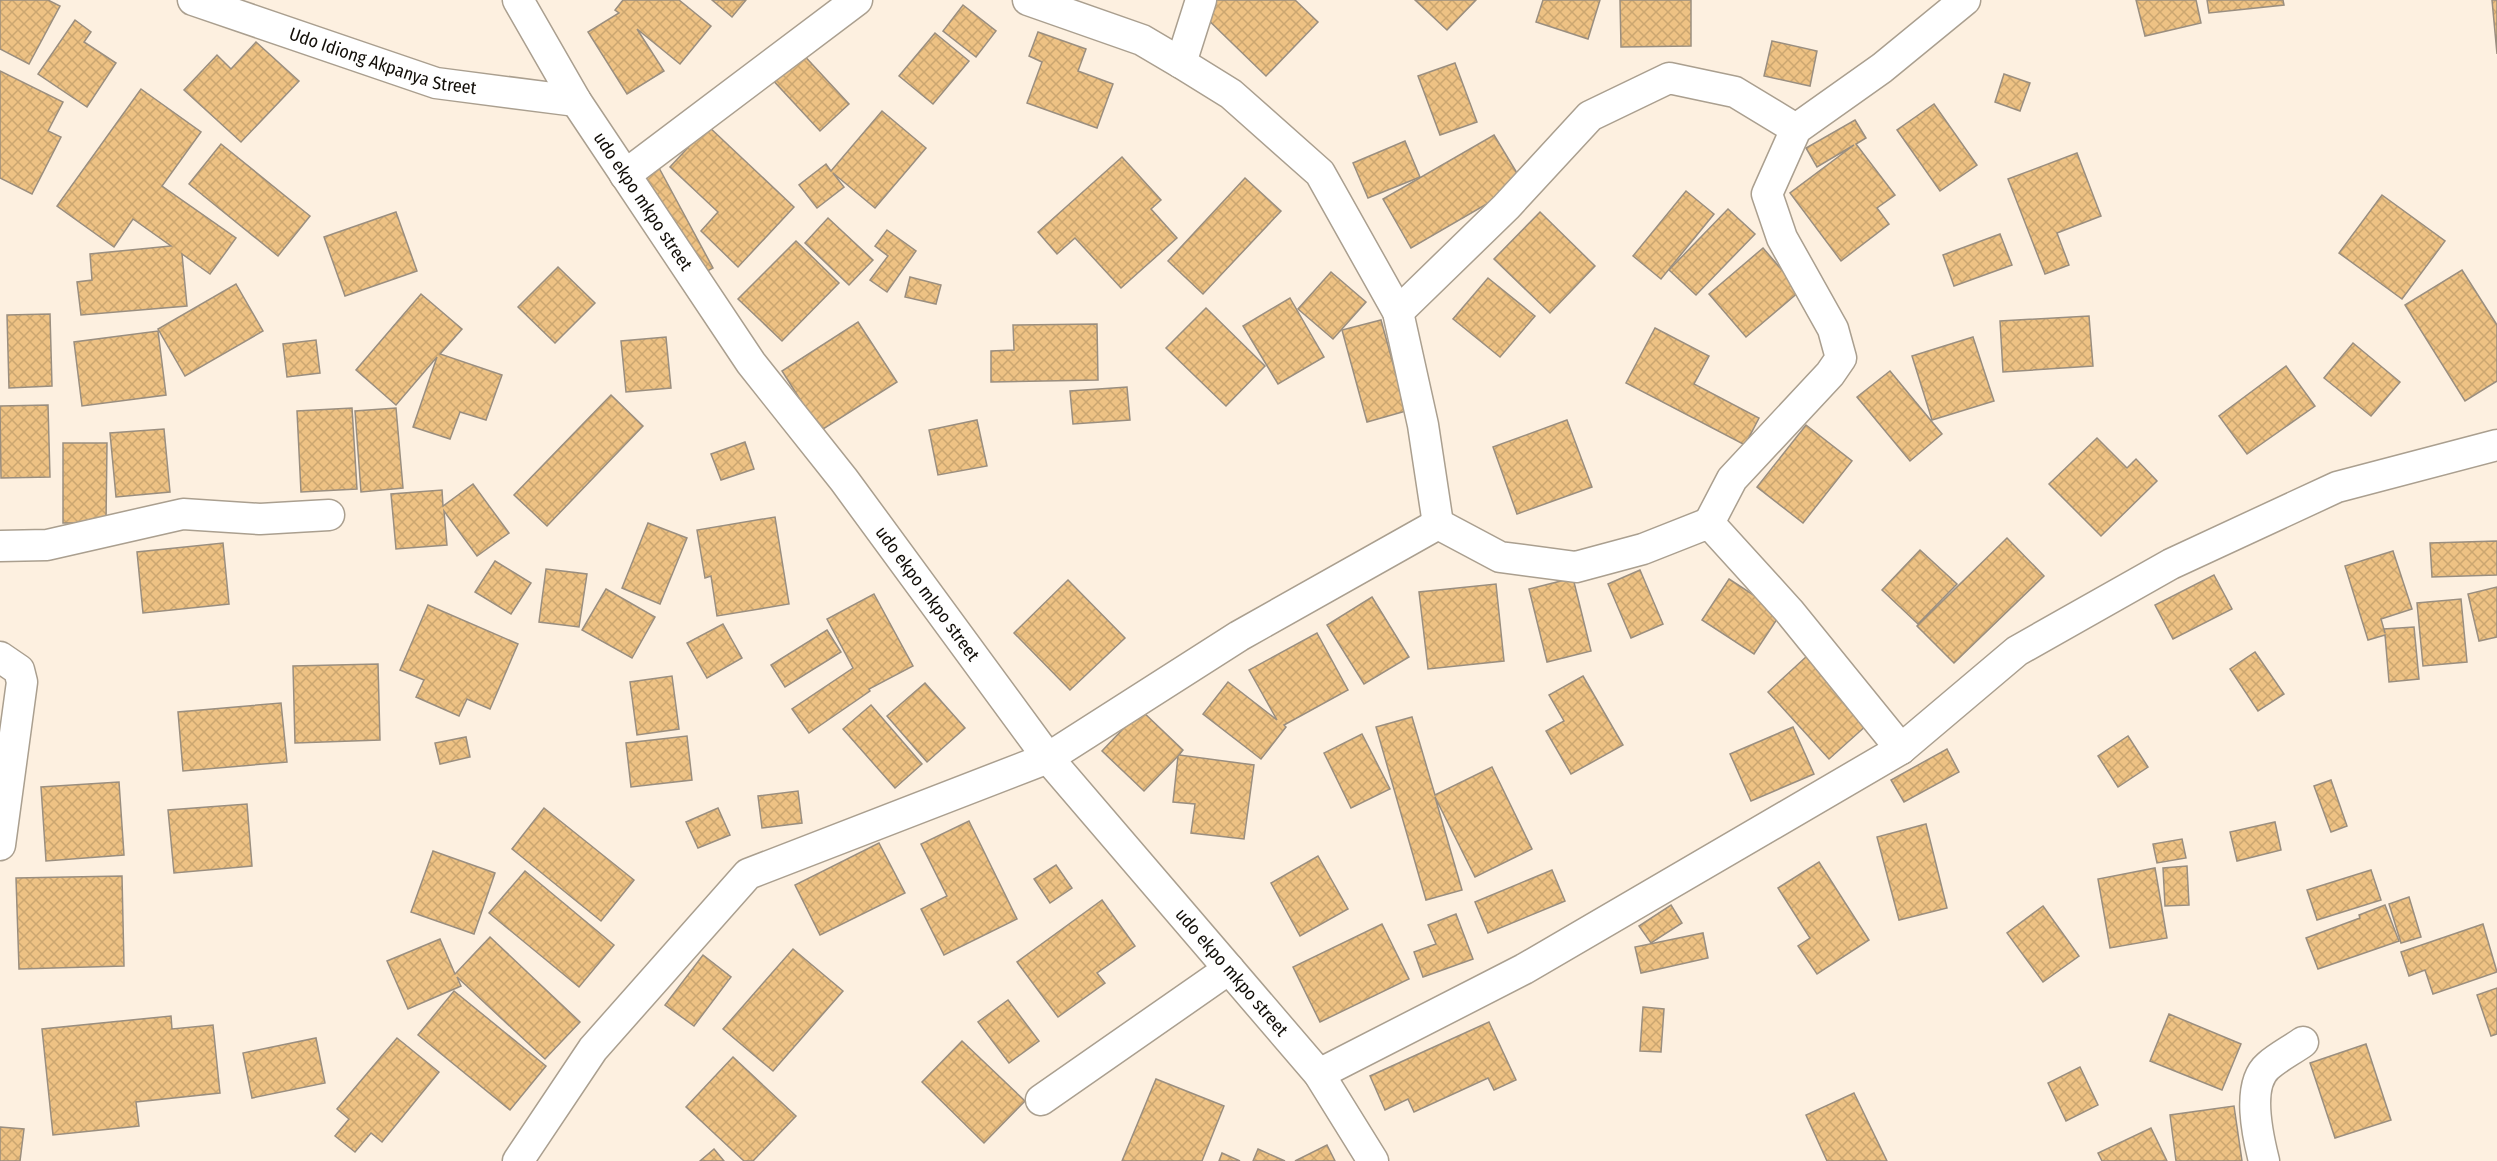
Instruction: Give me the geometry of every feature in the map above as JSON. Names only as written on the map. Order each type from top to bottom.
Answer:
[{"type":"street","name":"Udo Idiong Akpanya Street","points":[[193,0],[436,83],[576,101]]},
{"type":"street","name":"udo ekpo mkpo street","points":[[518,0],[576,101],[751,363],[844,480],[1048,758],[1319,1074],[1373,1161]]},
{"type":"street","points":[[625,175],[857,0]]},
{"type":"street","points":[[1028,0],[1142,40],[1181,63],[1231,94],[1320,173],[1398,312],[1423,425],[1438,525]]},
{"type":"street","points":[[1181,63],[1201,0]]},
{"type":"street","points":[[1438,525],[1500,557],[1576,567],[1643,549],[1709,522],[1732,479],[1830,374],[1841,358],[1833,329],[1782,238],[1767,194],[1796,129],[1882,68],[1965,0]]},
{"type":"street","points":[[1398,312],[1506,207],[1590,116],[1669,78],[1735,92],[1796,129]]},
{"type":"street","points":[[1319,1074],[1524,969],[1901,749],[2017,651],[2171,564],[2337,487],[2497,445]]},
{"type":"street","points":[[0,546],[47,545],[183,514],[260,519],[329,515]]},
{"type":"street","points":[[1709,522],[1789,611],[1901,749]]},
{"type":"street","points":[[518,1161],[593,1049],[748,874],[1048,758],[1239,636],[1438,525]]},
{"type":"street","points":[[0,657],[19,670],[22,682],[0,845]]},
{"type":"street","points":[[1041,1100],[1229,969]]},
{"type":"street","points":[[2264,1161],[2255,1124],[2255,1095],[2266,1067],[2303,1042]]},
{"type":"building","points":[[0,0],[48,0],[60,6],[29,64],[0,49]]},
{"type":"building","points":[[623,0],[679,0],[711,26],[680,64],[637,29],[664,71],[627,94],[588,32],[619,13],[615,10]]},
{"type":"building","points":[[712,0],[746,0],[732,17]]},
{"type":"building","points":[[1206,0],[1295,0],[1318,22],[1266,76],[1197,9]]},
{"type":"building","points":[[1415,0],[1476,0],[1447,30]]},
{"type":"building","points":[[1543,0],[1600,0],[1588,39],[1536,22]]},
{"type":"building","points":[[1620,0],[1691,0],[1691,46],[1621,47]]},
{"type":"building","points":[[2136,0],[2196,0],[2201,23],[2145,36]]},
{"type":"building","points":[[2207,0],[2283,0],[2284,5],[2209,13]]},
{"type":"building","points":[[2492,0],[2497,0],[2497,54]]},
{"type":"building","points":[[963,5],[996,31],[976,57],[943,31]]},
{"type":"building","points":[[75,20],[91,32],[84,42],[116,63],[87,107],[38,74]]},
{"type":"building","points":[[1038,32],[1086,49],[1078,71],[1113,84],[1097,128],[1027,103],[1042,62],[1029,56]]},
{"type":"building","points":[[935,33],[969,61],[933,104],[899,76]]},
{"type":"building","points":[[1772,41],[1817,51],[1810,86],[1764,76]]},
{"type":"building","points":[[256,42],[299,81],[241,142],[184,90],[217,55],[231,69]]},
{"type":"building","points":[[799,50],[849,104],[820,131],[769,76]]},
{"type":"building","points":[[1455,63],[1477,122],[1440,135],[1418,76]]},
{"type":"building","points":[[0,71],[63,102],[48,131],[61,137],[32,194],[0,178]]},
{"type":"building","points":[[2004,74],[2030,83],[2020,111],[1995,102]]},
{"type":"building","points":[[141,89],[201,132],[162,186],[236,238],[210,274],[182,254],[187,306],[81,315],[77,282],[92,280],[90,254],[171,246],[133,219],[114,247],[57,206]]},
{"type":"building","points":[[1934,104],[1977,165],[1940,191],[1897,130]]},
{"type":"building","points":[[882,111],[926,148],[875,208],[833,173],[844,187],[817,208],[799,185],[826,164],[831,171]]},
{"type":"building","points":[[1855,120],[1866,138],[1856,144],[1895,195],[1877,208],[1889,224],[1841,261],[1790,193],[1854,145],[1817,167],[1806,148]]},
{"type":"building","points":[[708,126],[794,207],[738,267],[701,231],[718,212],[670,167]]},
{"type":"building","points":[[1494,135],[1523,183],[1411,248],[1383,199]]},
{"type":"building","points":[[1405,141],[1420,177],[1368,198],[1353,163]]},
{"type":"building","points":[[221,144],[310,216],[278,256],[189,184]]},
{"type":"building","points":[[2077,153],[2101,216],[2057,233],[2069,265],[2045,274],[2008,179]]},
{"type":"building","points":[[1122,157],[1161,200],[1151,209],[1177,238],[1121,288],[1075,238],[1057,254],[1038,232]]},
{"type":"building","points":[[658,166],[713,268],[691,280],[637,177]]},
{"type":"building","points":[[1245,178],[1281,211],[1203,294],[1168,261]]},
{"type":"building","points":[[1686,191],[1714,214],[1661,279],[1633,256]]},
{"type":"building","points":[[2382,195],[2445,241],[2402,299],[2339,253]]},
{"type":"building","points":[[1728,209],[1755,234],[1696,295],[1669,270]]},
{"type":"building","points":[[396,212],[417,271],[345,296],[324,237]]},
{"type":"building","points":[[1540,212],[1595,266],[1550,313],[1494,259]]},
{"type":"building","points":[[828,218],[873,260],[849,285],[805,243]]},
{"type":"building","points":[[887,230],[916,251],[887,292],[870,280],[888,256],[875,246]]},
{"type":"building","points":[[2000,234],[2012,265],[1954,286],[1943,255]]},
{"type":"building","points":[[796,241],[839,283],[782,341],[738,299]]},
{"type":"building","points":[[1763,248],[1800,291],[1746,337],[1709,294]]},
{"type":"building","points":[[558,267],[595,303],[555,343],[518,307]]},
{"type":"building","points":[[2462,270],[2497,325],[2497,381],[2465,401],[2405,305]]},
{"type":"building","points":[[1331,272],[1366,302],[1333,339],[1298,309]]},
{"type":"building","points":[[910,277],[941,285],[936,304],[905,297]]},
{"type":"building","points":[[1488,278],[1535,316],[1500,357],[1453,319]]},
{"type":"building","points":[[236,284],[263,331],[185,376],[158,329]]},
{"type":"building","points":[[421,294],[462,329],[440,354],[502,375],[486,420],[460,412],[450,439],[413,427],[437,357],[396,405],[356,370]]},
{"type":"building","points":[[1290,298],[1324,357],[1278,384],[1243,326]]},
{"type":"building","points":[[1206,308],[1265,366],[1226,406],[1166,348]]},
{"type":"building","points":[[50,314],[52,386],[9,388],[7,315]]},
{"type":"building","points":[[2089,316],[2093,366],[2003,372],[2000,321]]},
{"type":"building","points":[[1381,320],[1406,411],[1367,422],[1342,330]]},
{"type":"building","points":[[858,322],[897,382],[820,431],[782,371]]},
{"type":"building","points":[[1097,324],[1098,380],[991,382],[991,351],[1014,350],[1013,325]]},
{"type":"building","points":[[1655,328],[1709,356],[1694,384],[1759,418],[1745,445],[1626,383]]},
{"type":"building","points":[[158,331],[166,395],[82,406],[74,342]]},
{"type":"building","points":[[666,337],[671,388],[626,392],[621,341]]},
{"type":"building","points":[[1973,337],[1994,401],[1932,420],[1912,356]]},
{"type":"building","points":[[316,340],[320,373],[287,377],[283,344]]},
{"type":"building","points":[[2353,343],[2400,382],[2371,416],[2324,378]]},
{"type":"building","points":[[2286,366],[2315,406],[2247,454],[2219,416]]},
{"type":"building","points":[[1890,371],[1942,434],[1910,461],[1857,397]]},
{"type":"building","points":[[1127,387],[1130,420],[1073,424],[1070,391]]},
{"type":"building","points":[[611,395],[643,426],[547,526],[514,495]]},
{"type":"building","points":[[48,405],[50,477],[1,478],[0,406]]},
{"type":"building","points":[[352,408],[357,489],[301,492],[297,411]]},
{"type":"building","points":[[396,408],[403,488],[361,492],[355,411]]},
{"type":"building","points":[[977,420],[987,466],[938,475],[929,430]]},
{"type":"building","points":[[1567,420],[1592,487],[1517,514],[1493,447]]},
{"type":"building","points":[[1806,425],[1852,461],[1803,523],[1757,487]]},
{"type":"building","points":[[164,429],[170,492],[116,497],[110,433]]},
{"type":"building","points":[[2097,438],[2127,468],[2136,459],[2157,481],[2101,536],[2049,484]]},
{"type":"building","points":[[745,442],[754,469],[721,480],[711,454]]},
{"type":"building","points":[[63,443],[107,443],[106,523],[63,523]]},
{"type":"building","points":[[473,484],[509,533],[477,556],[444,511],[447,545],[396,549],[391,494],[442,490],[443,506]]},
{"type":"building","points":[[775,517],[789,604],[717,616],[711,576],[705,578],[697,530]]},
{"type":"building","points":[[648,523],[687,538],[660,604],[622,588]]},
{"type":"building","points":[[2007,538],[2044,576],[1954,663],[1917,626]]},
{"type":"building","points":[[2497,541],[2497,575],[2432,577],[2430,543]]},
{"type":"building","points":[[223,543],[229,604],[143,613],[137,552]]},
{"type":"building","points":[[1920,550],[1957,584],[1918,624],[1882,590]]},
{"type":"building","points":[[2393,551],[2412,609],[2381,619],[2385,633],[2384,629],[2414,627],[2419,679],[2389,682],[2385,635],[2368,640],[2345,566]]},
{"type":"building","points":[[495,561],[531,583],[511,614],[475,592]]},
{"type":"building","points":[[546,569],[587,574],[579,627],[539,622]]},
{"type":"building","points":[[1640,570],[1663,624],[1631,638],[1608,584]]},
{"type":"building","points":[[2214,575],[2232,609],[2173,639],[2155,605]]},
{"type":"building","points":[[1573,578],[1591,651],[1547,662],[1529,589]]},
{"type":"building","points":[[1729,579],[1781,613],[1754,654],[1702,620]]},
{"type":"building","points":[[1068,580],[1125,638],[1070,690],[1014,633]]},
{"type":"building","points":[[1496,584],[1504,661],[1428,669],[1419,592]]},
{"type":"building","points":[[2497,587],[2497,637],[2479,641],[2468,594]]},
{"type":"building","points":[[606,589],[655,617],[632,658],[582,630]]},
{"type":"building","points":[[874,594],[913,666],[869,689],[870,691],[809,733],[792,709],[853,668],[827,619]]},
{"type":"building","points":[[1372,597],[1409,657],[1364,684],[1327,625]]},
{"type":"building","points":[[2461,599],[2467,662],[2423,666],[2417,603]]},
{"type":"building","points":[[428,605],[518,644],[490,709],[467,699],[459,716],[416,697],[424,680],[400,670]]},
{"type":"building","points":[[723,624],[742,658],[707,678],[687,643]]},
{"type":"building","points":[[827,630],[841,652],[785,687],[771,665]]},
{"type":"building","points":[[1317,633],[1348,690],[1284,725],[1286,727],[1261,759],[1203,714],[1228,682],[1277,720],[1249,670]]},
{"type":"building","points":[[2255,652],[2284,694],[2258,711],[2230,669]]},
{"type":"building","points":[[1807,656],[1868,724],[1829,759],[1768,692]]},
{"type":"building","points":[[378,664],[380,740],[295,743],[293,666]]},
{"type":"building","points":[[672,676],[679,729],[637,735],[630,682]]},
{"type":"building","points":[[1583,676],[1623,745],[1571,774],[1546,731],[1564,721],[1549,695]]},
{"type":"building","points":[[925,683],[965,728],[927,762],[887,716]]},
{"type":"building","points":[[281,703],[287,762],[183,771],[178,712]]},
{"type":"building","points":[[871,705],[922,764],[895,788],[843,729]]},
{"type":"building","points":[[1141,710],[1183,750],[1179,755],[1254,765],[1244,839],[1191,833],[1195,804],[1173,802],[1178,756],[1144,791],[1102,751]]},
{"type":"building","points":[[1412,717],[1435,795],[1492,767],[1532,849],[1475,877],[1435,797],[1462,890],[1426,900],[1376,727]]},
{"type":"building","points":[[1793,727],[1814,774],[1751,801],[1730,754]]},
{"type":"building","points":[[1362,734],[1390,789],[1351,808],[1324,753]]},
{"type":"building","points":[[687,736],[692,780],[631,787],[626,743]]},
{"type":"building","points":[[2128,736],[2148,767],[2118,787],[2098,756]]},
{"type":"building","points":[[466,737],[470,757],[440,764],[435,743]]},
{"type":"building","points":[[1947,749],[1959,772],[1904,802],[1891,780]]},
{"type":"building","points":[[2331,780],[2347,826],[2331,832],[2314,786]]},
{"type":"building","points":[[119,782],[124,855],[46,861],[41,787]]},
{"type":"building","points":[[798,791],[802,823],[762,828],[758,796]]},
{"type":"building","points":[[247,804],[252,866],[174,873],[168,810]]},
{"type":"building","points":[[544,808],[634,880],[601,921],[512,849]]},
{"type":"building","points":[[718,808],[730,835],[698,848],[686,822]]},
{"type":"building","points":[[969,821],[1017,919],[944,955],[921,909],[947,896],[921,844]]},
{"type":"building","points":[[2275,822],[2281,850],[2237,861],[2230,832]]},
{"type":"building","points":[[1926,824],[1947,908],[1899,920],[1877,837]]},
{"type":"building","points":[[2182,839],[2186,858],[2157,863],[2153,844]]},
{"type":"building","points":[[879,843],[905,893],[820,935],[795,885]]},
{"type":"building","points":[[433,851],[495,873],[474,934],[411,912]]},
{"type":"building","points":[[1318,856],[1348,909],[1300,936],[1271,883]]},
{"type":"building","points":[[1819,862],[1869,940],[1817,974],[1798,946],[1810,938],[1778,888]]},
{"type":"building","points":[[1056,865],[1072,888],[1050,903],[1034,879]]},
{"type":"building","points":[[2187,866],[2189,905],[2165,906],[2163,868]]},
{"type":"building","points":[[2155,868],[2167,938],[2110,948],[2098,879]]},
{"type":"building","points":[[1552,870],[1565,901],[1488,933],[1475,902]]},
{"type":"building","points":[[2371,870],[2381,900],[2317,920],[2307,890]]},
{"type":"building","points":[[525,871],[614,945],[579,987],[489,913]]},
{"type":"building","points":[[122,876],[124,966],[19,969],[16,878]]},
{"type":"building","points":[[2409,897],[2421,937],[2401,943],[2389,904]]},
{"type":"building","points":[[1102,900],[1135,946],[1097,973],[1105,983],[1058,1017],[1017,962]]},
{"type":"building","points":[[1671,905],[1682,923],[1651,943],[1639,926]]},
{"type":"building","points":[[2385,905],[2399,941],[2318,969],[2306,938],[2360,918],[2359,915]]},
{"type":"building","points":[[2043,906],[2079,956],[2043,982],[2007,933]]},
{"type":"building","points":[[1456,914],[1473,959],[1423,977],[1414,952],[1436,944],[1428,925]]},
{"type":"building","points":[[1382,924],[1409,979],[1320,1022],[1293,967]]},
{"type":"building","points":[[2483,924],[2497,972],[2433,994],[2425,970],[2409,976],[2401,952]]},
{"type":"building","points":[[1703,933],[1708,958],[1641,973],[1635,947]]},
{"type":"building","points":[[490,937],[580,1022],[545,1059],[457,977],[461,986],[408,1009],[387,961],[440,939],[455,974]]},
{"type":"building","points":[[793,949],[843,991],[773,1071],[723,1029]]},
{"type":"building","points":[[703,955],[731,977],[694,1026],[665,1005]]},
{"type":"building","points":[[2497,988],[2497,1034],[2491,1036],[2477,995]]},
{"type":"building","points":[[454,991],[546,1066],[510,1110],[418,1035]]},
{"type":"building","points":[[1008,1000],[1039,1041],[1009,1063],[978,1022]]},
{"type":"building","points":[[1643,1007],[1664,1009],[1661,1052],[1640,1051]]},
{"type":"building","points":[[2169,1014],[2241,1044],[2222,1090],[2150,1061]]},
{"type":"building","points":[[171,1016],[172,1029],[213,1025],[220,1093],[136,1102],[139,1126],[53,1135],[42,1029]]},
{"type":"building","points":[[1489,1022],[1516,1080],[1494,1090],[1488,1078],[1414,1112],[1408,1099],[1385,1110],[1370,1076]]},
{"type":"building","points":[[316,1038],[325,1083],[252,1098],[243,1053]]},
{"type":"building","points":[[397,1038],[439,1072],[382,1142],[371,1133],[355,1152],[335,1136],[349,1119],[337,1109]]},
{"type":"building","points":[[962,1041],[1025,1101],[984,1143],[922,1082]]},
{"type":"building","points":[[2366,1044],[2391,1120],[2335,1138],[2310,1063]]},
{"type":"building","points":[[733,1057],[796,1116],[753,1161],[744,1161],[686,1107]]},
{"type":"building","points":[[2080,1067],[2098,1105],[2066,1121],[2048,1083]]},
{"type":"building","points":[[1156,1079],[1224,1106],[1202,1161],[1122,1161]]},
{"type":"building","points":[[1854,1093],[1887,1161],[1827,1161],[1806,1115]]},
{"type":"building","points":[[2234,1106],[2242,1161],[2176,1161],[2170,1115]]},
{"type":"building","points":[[0,1127],[24,1129],[20,1161],[0,1161]]},
{"type":"building","points":[[2151,1128],[2167,1161],[2102,1161],[2098,1153]]},
{"type":"building","points":[[1327,1145],[1335,1161],[1295,1161]]},
{"type":"building","points":[[714,1149],[724,1161],[700,1161]]},
{"type":"building","points":[[1258,1149],[1285,1161],[1253,1161]]},
{"type":"building","points":[[1222,1153],[1240,1161],[1219,1161]]}]
